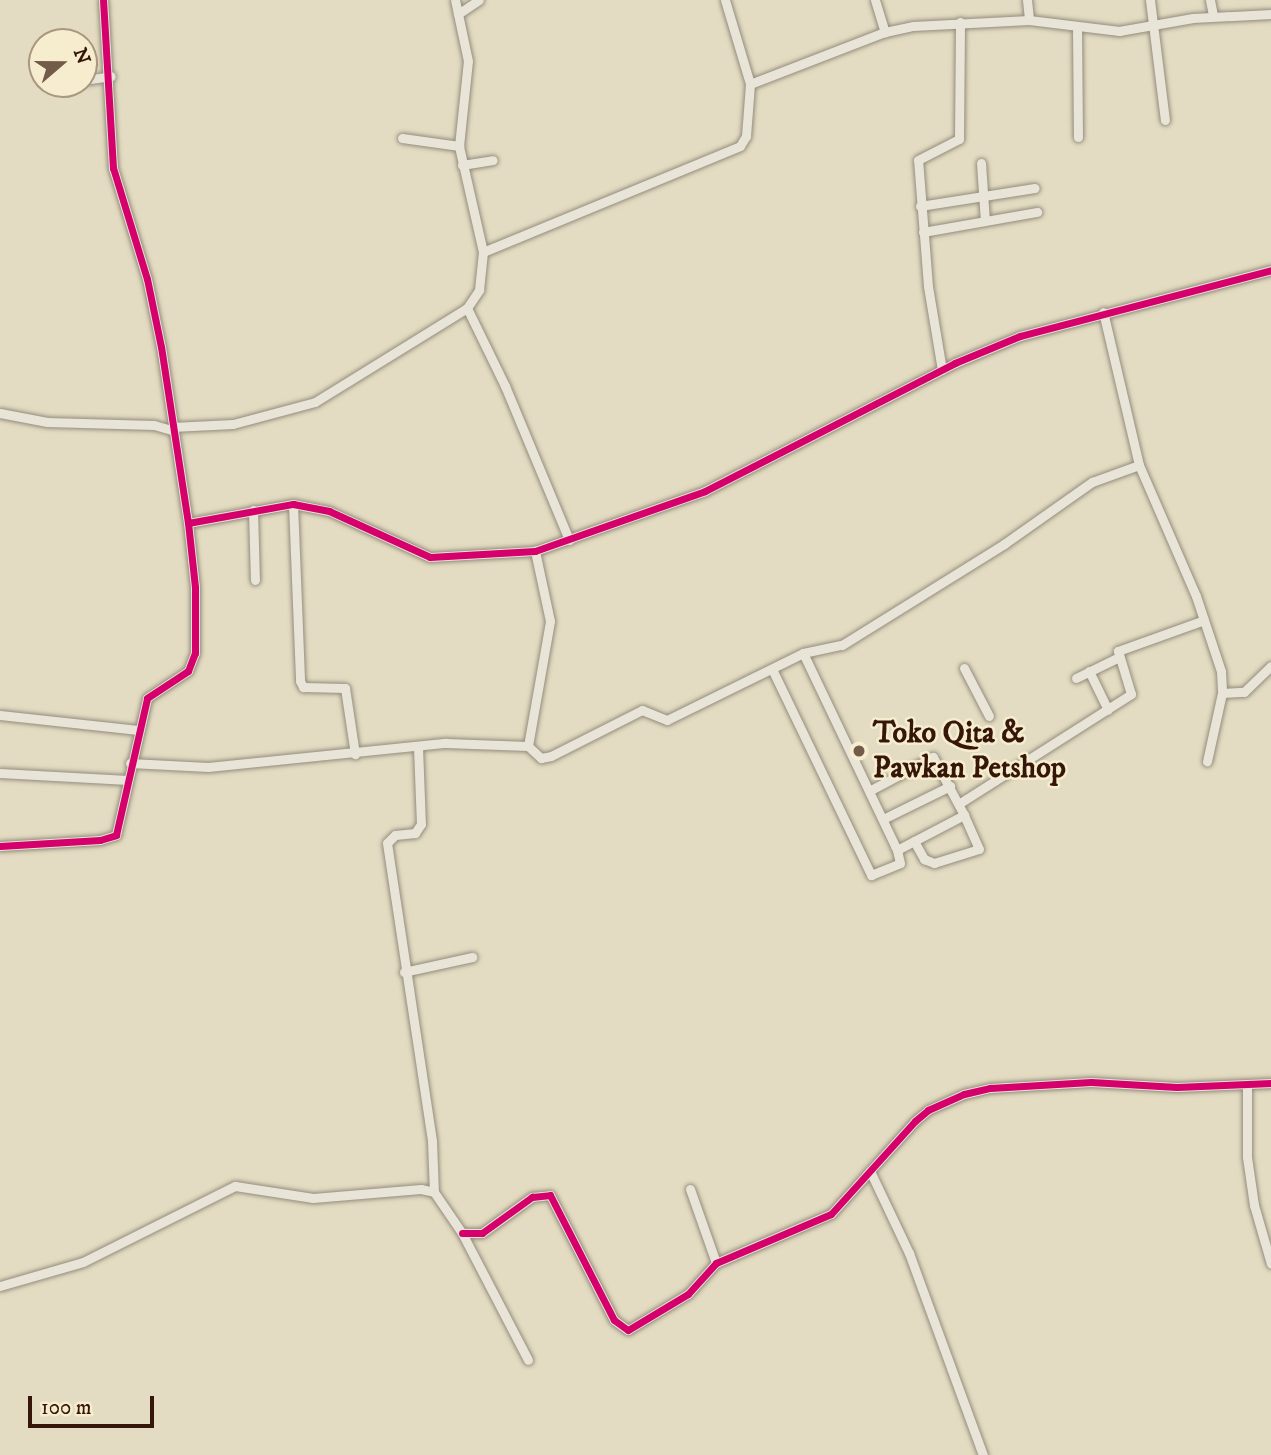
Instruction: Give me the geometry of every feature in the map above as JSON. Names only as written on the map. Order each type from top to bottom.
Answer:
[{"type":"street","points":[[0,846],[111,838],[122,822],[130,762],[147,698],[188,671],[195,653],[195,587],[188,523],[147,279],[113,168],[111,76],[103,0]]},
{"type":"street","points":[[0,413],[47,422],[154,425],[172,429],[233,424],[315,402],[467,308],[479,290],[483,252],[459,145],[469,72],[455,0]]},
{"type":"street","points":[[458,14],[480,0]]},
{"type":"street","points":[[483,252],[740,146],[746,136],[750,84],[725,0]]},
{"type":"street","points":[[875,0],[885,32]]},
{"type":"street","points":[[1027,0],[1029,20]]},
{"type":"street","points":[[1150,0],[1165,120]]},
{"type":"street","points":[[1210,0],[1213,16]]},
{"type":"street","points":[[750,84],[885,32],[960,22],[1029,20],[1119,31],[1213,16],[1271,14]]},
{"type":"street","points":[[942,370],[920,206],[919,158],[959,139],[960,22]]},
{"type":"street","points":[[1077,26],[1078,137]]},
{"type":"street","points":[[98,78],[111,76]]},
{"type":"street","points":[[402,138],[459,145]]},
{"type":"street","points":[[462,165],[493,160]]},
{"type":"street","points":[[981,163],[985,221]]},
{"type":"street","points":[[920,206],[1035,188]]},
{"type":"street","points":[[923,232],[1037,212]]},
{"type":"street","points":[[188,523],[293,504],[329,511],[430,557],[535,551],[705,491],[942,370],[1020,336],[1103,312],[1271,270]]},
{"type":"street","points":[[467,308],[505,386],[569,540]]},
{"type":"street","points":[[1103,312],[1139,465],[1204,620],[1221,676],[1222,693],[1207,761]]},
{"type":"street","points":[[130,762],[208,767],[477,742],[528,746],[541,758],[551,756],[642,710],[667,720],[803,653],[842,645],[1004,544],[1092,482],[1139,465]]},
{"type":"street","points":[[293,504],[300,681],[303,687],[345,688],[355,754]]},
{"type":"street","points":[[253,510],[255,580]]},
{"type":"street","points":[[528,746],[550,621],[535,551]]},
{"type":"street","points":[[960,803],[1108,710],[1132,692],[1117,658],[1118,651],[1204,620]]},
{"type":"street","points":[[772,669],[871,875],[900,863],[883,819],[803,653]]},
{"type":"street","points":[[1076,678],[1117,658]]},
{"type":"street","points":[[1222,693],[1244,692],[1271,666]]},
{"type":"street","points":[[964,668],[989,716]]},
{"type":"street","points":[[1089,671],[1108,710]]},
{"type":"street","points":[[0,715],[138,730]]},
{"type":"street","points":[[418,747],[421,824],[415,833],[395,835],[387,843],[404,972],[432,1141],[435,1192],[462,1233],[528,1360]]},
{"type":"street","points":[[869,792],[933,757],[960,803],[979,849],[934,863],[924,859],[914,841]]},
{"type":"street","points":[[0,773],[128,780]]},
{"type":"street","points":[[883,819],[950,786]]},
{"type":"street","points":[[897,850],[964,815]]},
{"type":"street","points":[[404,972],[472,957]]},
{"type":"street","points":[[462,1233],[482,1234],[532,1197],[550,1195],[614,1320],[628,1330],[688,1294],[716,1263],[831,1214],[928,1110],[990,1088],[1091,1082],[1247,1086],[1271,1083]]},
{"type":"street","points":[[1247,1086],[1247,1157],[1254,1205],[1271,1264]]},
{"type":"street","points":[[870,1171],[909,1253],[984,1455]]},
{"type":"street","points":[[0,1286],[82,1262],[234,1186],[313,1198],[421,1189],[435,1192]]},
{"type":"street","points":[[690,1189],[716,1263]]},
{"type":"cycle path","points":[[0,846],[100,840],[116,835],[147,698],[188,671],[195,653],[195,587],[188,523],[161,347],[147,279],[113,168],[103,0]]},
{"type":"cycle path","points":[[188,523],[293,504],[329,511],[430,557],[535,551],[705,491],[955,363],[1020,336],[1271,270]]},
{"type":"cycle path","points":[[462,1233],[482,1233],[532,1197],[550,1195],[614,1320],[628,1330],[688,1294],[716,1263],[831,1214],[915,1121],[928,1110],[964,1094],[990,1088],[1091,1082],[1177,1087],[1271,1083]]},
{"type":"place","name":"Toko Qita & Pawkan Petshop","points":[[859,751]]}]
